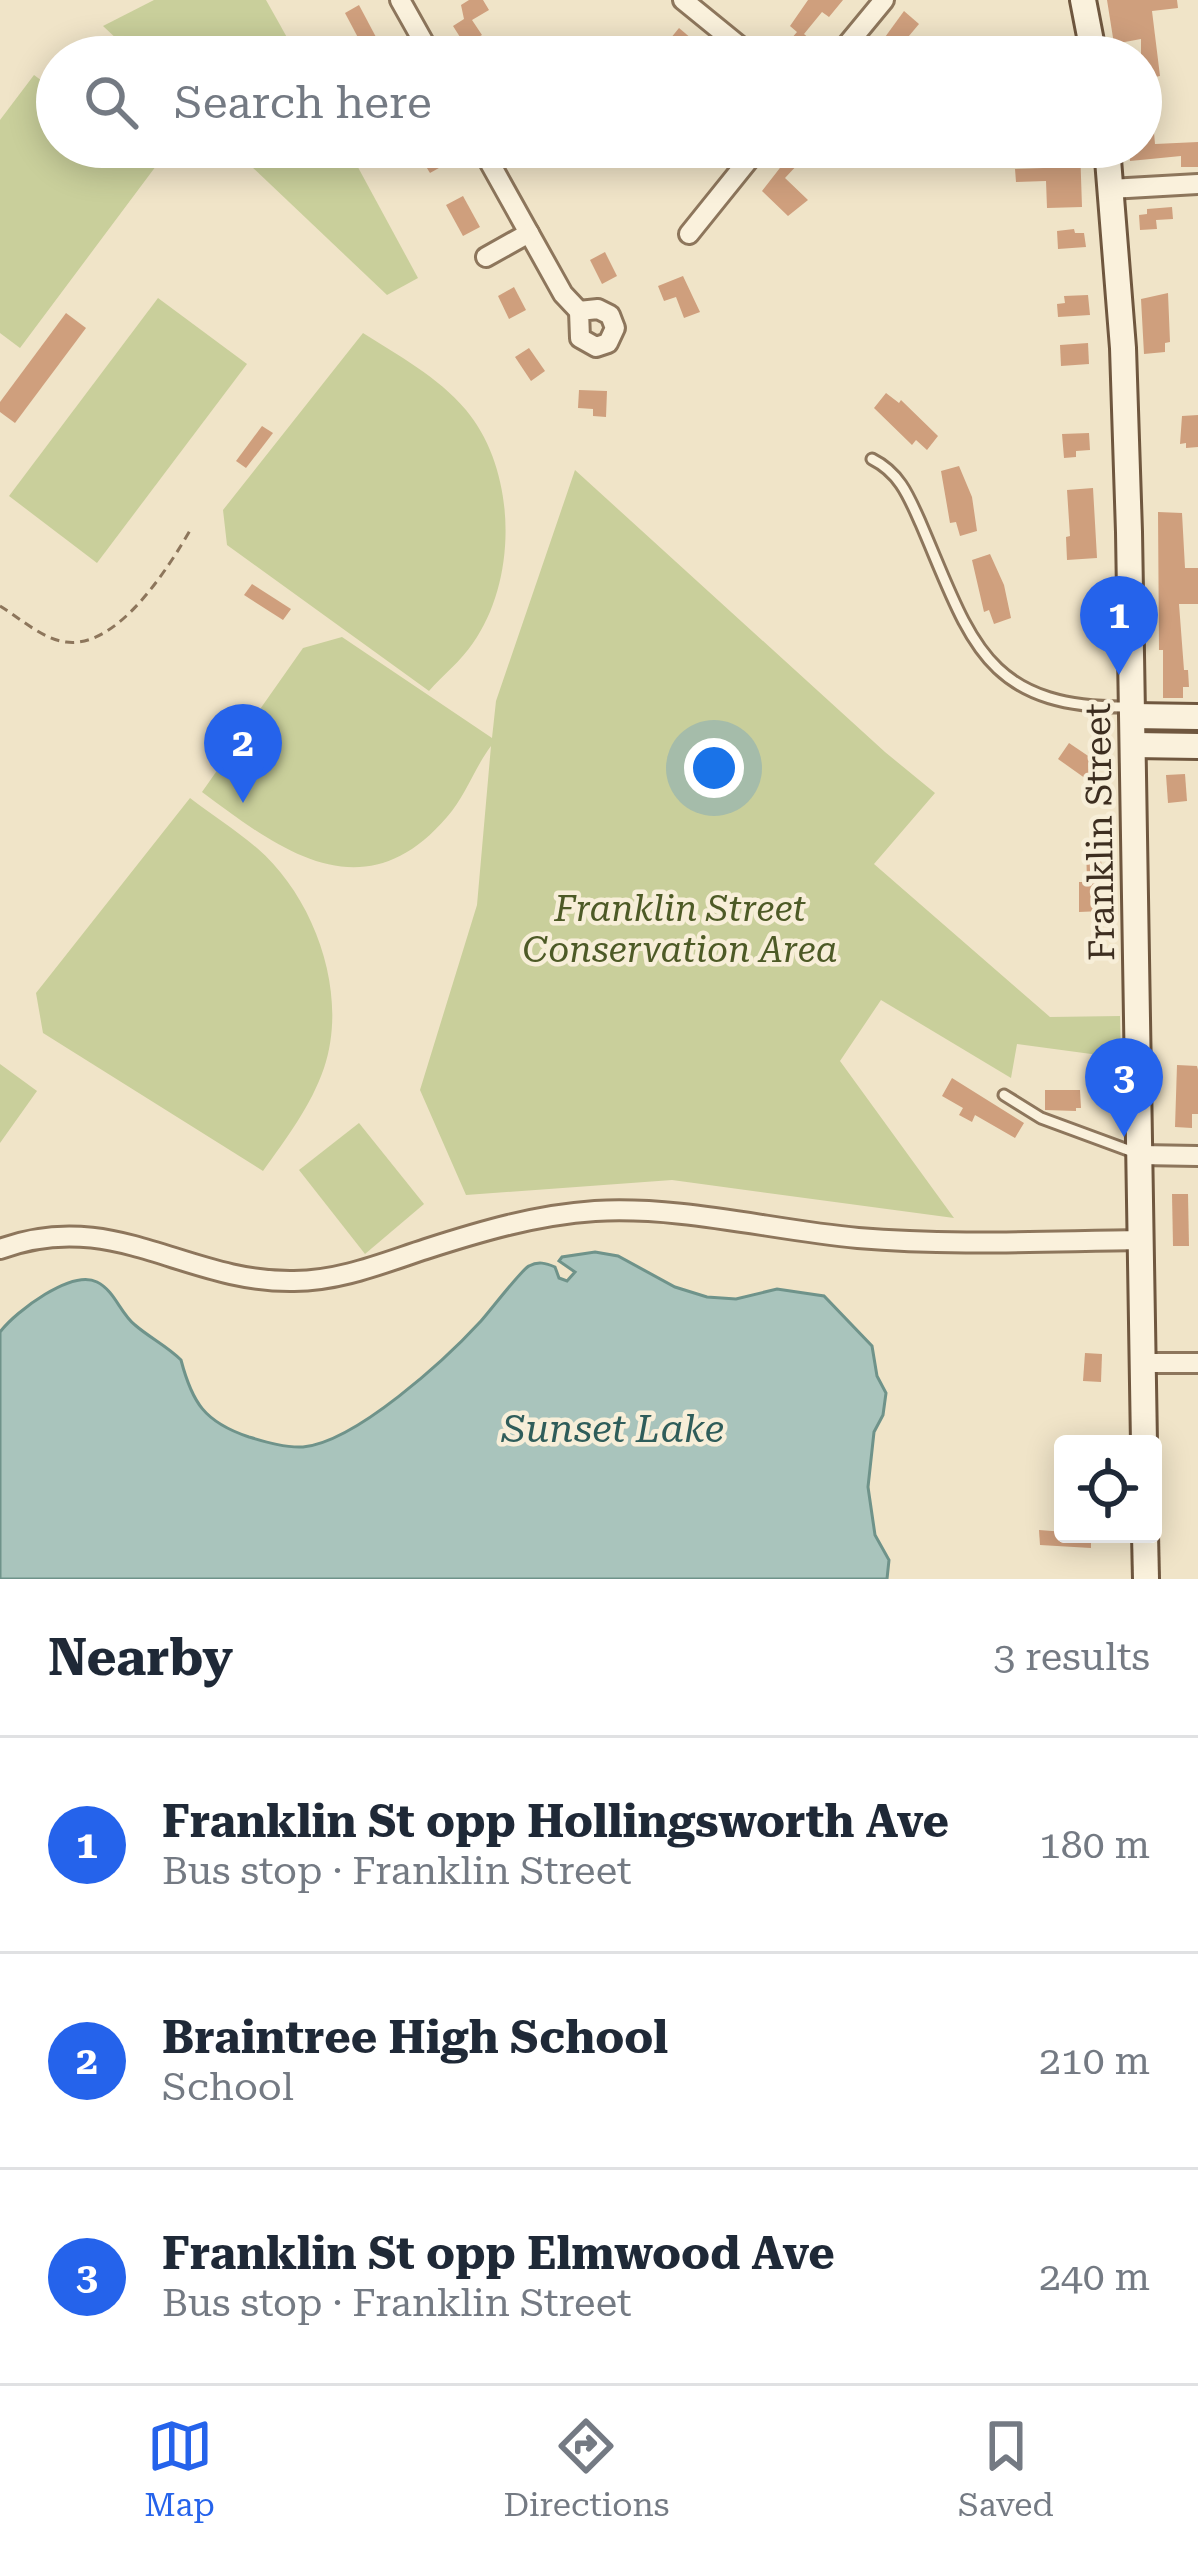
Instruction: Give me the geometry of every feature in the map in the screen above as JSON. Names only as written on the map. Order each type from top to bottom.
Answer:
[{"type":"main road","points":[[1083,0],[1090,36]]},
{"type":"main road","name":"Franklin Street","points":[[1108,168],[1126,407],[1144,1435]]},
{"type":"main road","points":[[1133,711],[1198,717]]},
{"type":"main road","points":[[1134,746],[1198,746]]},
{"type":"main road","points":[[1145,1543],[1146,1579]]},
{"type":"street","points":[[400,0],[420,36]]},
{"type":"street","points":[[683,0],[727,36]]},
{"type":"street","points":[[854,36],[884,0]]},
{"type":"street","points":[[493,168],[562,294],[579,311]]},
{"type":"street","points":[[689,233],[742,168]]},
{"type":"street","points":[[1110,189],[1198,184]]},
{"type":"street","points":[[486,257],[529,233]]},
{"type":"street","points":[[1140,1155],[1198,1156]]},
{"type":"street","points":[[0,1249],[61,1236],[112,1238],[221,1274],[296,1281],[346,1274],[522,1221],[619,1210],[895,1240],[1141,1240]]},
{"type":"street","points":[[1143,1363],[1198,1363]]},
{"type":"lane","points":[[872,459],[902,483],[964,620],[1004,675],[1029,693],[1050,700],[1133,711]]},
{"type":"lane","points":[[1004,1095],[1041,1118],[1140,1155]]},
{"type":"path","points":[[0,606],[66,642],[108,634],[131,611],[192,527]]},
{"type":"green space","points":[[154,0],[266,0],[286,36],[114,36],[103,26]]},
{"type":"green space","points":[[34,75],[36,168],[155,168],[20,348],[0,333],[0,120]]},
{"type":"green space","points":[[253,168],[358,168],[418,278],[387,295]]},
{"type":"green space","points":[[158,298],[247,364],[97,563],[9,496]]},
{"type":"green space","points":[[363,333],[430,377],[466,410],[495,463],[502,494],[504,557],[488,617],[468,650],[429,691],[227,545],[223,510]]},
{"type":"green space","name":"Franklin Street Conservation Area","points":[[575,470],[935,793],[874,864],[1050,1017],[1120,1016],[1121,1058],[1017,1044],[1011,1078],[881,1000],[840,1061],[954,1218],[672,1180],[466,1195],[420,1090],[477,905],[491,746],[447,817],[416,846],[385,862],[354,867],[323,863],[292,851],[202,792],[303,648],[342,637],[492,738],[496,701]]},
{"type":"green space","points":[[190,798],[278,869],[310,920],[329,979],[331,1039],[324,1068],[305,1109],[263,1171],[43,1033],[36,993]]},
{"type":"green space","points":[[0,1064],[37,1091],[0,1143]]},
{"type":"green space","points":[[359,1123],[424,1204],[365,1254],[299,1170]]},
{"type":"water","name":"Sunset Lake","points":[[595,1252],[618,1256],[675,1287],[707,1297],[736,1299],[777,1289],[824,1296],[872,1346],[877,1376],[886,1393],[883,1415],[874,1432],[868,1487],[875,1535],[889,1560],[887,1579],[0,1579],[0,1332],[45,1294],[74,1281],[97,1282],[135,1325],[181,1360],[195,1399],[211,1417],[249,1437],[303,1447],[348,1431],[399,1396],[481,1321],[529,1266],[555,1267],[559,1278],[567,1281],[575,1272],[559,1261],[562,1257]]},
{"type":"building","points":[[483,0],[489,10],[472,20],[482,35],[459,36],[453,26],[464,19],[461,5]]},
{"type":"building","points":[[808,0],[843,0],[829,17],[822,12],[806,36],[794,36],[797,32],[790,26]]},
{"type":"building","points":[[1107,0],[1177,0],[1178,8],[1152,11],[1155,36],[1113,36]]},
{"type":"building","points":[[359,5],[375,36],[357,36],[345,13]]},
{"type":"building","points":[[904,11],[919,24],[909,36],[886,36]]},
{"type":"building","points":[[1198,142],[1198,167],[1181,167],[1181,156],[1162,158],[1162,144]]},
{"type":"building","points":[[780,168],[794,168],[785,178],[808,200],[788,216],[762,191]]},
{"type":"building","points":[[1081,168],[1082,207],[1047,208],[1046,181],[1016,182],[1015,169]]},
{"type":"building","points":[[463,196],[480,227],[463,236],[446,205]]},
{"type":"building","points":[[1172,207],[1173,219],[1156,220],[1157,229],[1140,230],[1139,215],[1147,214],[1147,209]]},
{"type":"building","points":[[1057,231],[1084,233],[1086,247],[1058,249]]},
{"type":"building","points":[[605,252],[617,276],[602,284],[590,260]]},
{"type":"building","points":[[683,276],[700,312],[684,318],[676,297],[664,301],[658,286]]},
{"type":"building","points":[[514,287],[526,310],[509,319],[498,296]]},
{"type":"building","points":[[1168,293],[1170,342],[1165,343],[1165,352],[1144,354],[1141,299]]},
{"type":"building","points":[[1088,295],[1090,315],[1058,317],[1057,304],[1065,303],[1064,296]]},
{"type":"building","points":[[66,313],[86,328],[15,423],[0,412],[0,402]]},
{"type":"building","points":[[1088,343],[1089,364],[1061,366],[1060,345]]},
{"type":"building","points":[[529,348],[545,371],[531,381],[515,357]]},
{"type":"building","points":[[579,390],[607,391],[606,417],[593,416],[593,409],[578,408]]},
{"type":"building","points":[[886,393],[901,400],[938,436],[927,450],[916,440],[912,445],[874,408]]},
{"type":"building","points":[[1198,415],[1198,447],[1186,448],[1186,443],[1180,444],[1182,416]]},
{"type":"building","points":[[262,426],[273,433],[246,468],[236,461]]},
{"type":"building","points":[[1089,433],[1090,450],[1064,458],[1062,434]]},
{"type":"building","points":[[959,466],[972,497],[977,531],[960,536],[956,522],[950,523],[941,471]]},
{"type":"building","points":[[1093,488],[1097,558],[1067,560],[1067,490]]},
{"type":"building","points":[[1158,512],[1182,513],[1185,568],[1198,568],[1198,604],[1179,604],[1189,687],[1183,687],[1183,698],[1163,698]]},
{"type":"building","points":[[990,554],[1004,585],[1011,618],[994,624],[989,610],[984,612],[972,560]]},
{"type":"building","points":[[252,584],[291,609],[283,620],[244,595]]},
{"type":"building","points":[[1069,743],[1100,764],[1089,781],[1058,759]]},
{"type":"building","points":[[1185,774],[1187,801],[1168,803],[1166,775]]},
{"type":"building","points":[[1101,843],[1102,911],[1079,912],[1079,882],[1087,882],[1086,844]]},
{"type":"building","points":[[1177,1065],[1197,1066],[1198,1070],[1198,1114],[1192,1114],[1192,1128],[1175,1127]]},
{"type":"building","points":[[952,1078],[1024,1123],[1015,1138],[975,1115],[972,1122],[959,1115],[963,1108],[942,1096]]},
{"type":"building","points":[[1045,1090],[1080,1090],[1081,1108],[1045,1110]]},
{"type":"building","points":[[1172,1194],[1188,1194],[1189,1246],[1173,1246]]},
{"type":"building","points":[[1085,1353],[1102,1354],[1101,1382],[1083,1381]]},
{"type":"building","points":[[1039,1530],[1054,1531],[1054,1543],[1091,1543],[1091,1548],[1040,1545]]},
{"type":"place","name":"Franklin St opp Hollingsworth Ave","points":[[1119,675]]},
{"type":"place","name":"Braintree High School","points":[[243,803]]},
{"type":"place","name":"Franklin St opp Elmwood Ave","points":[[1124,1137]]}]
